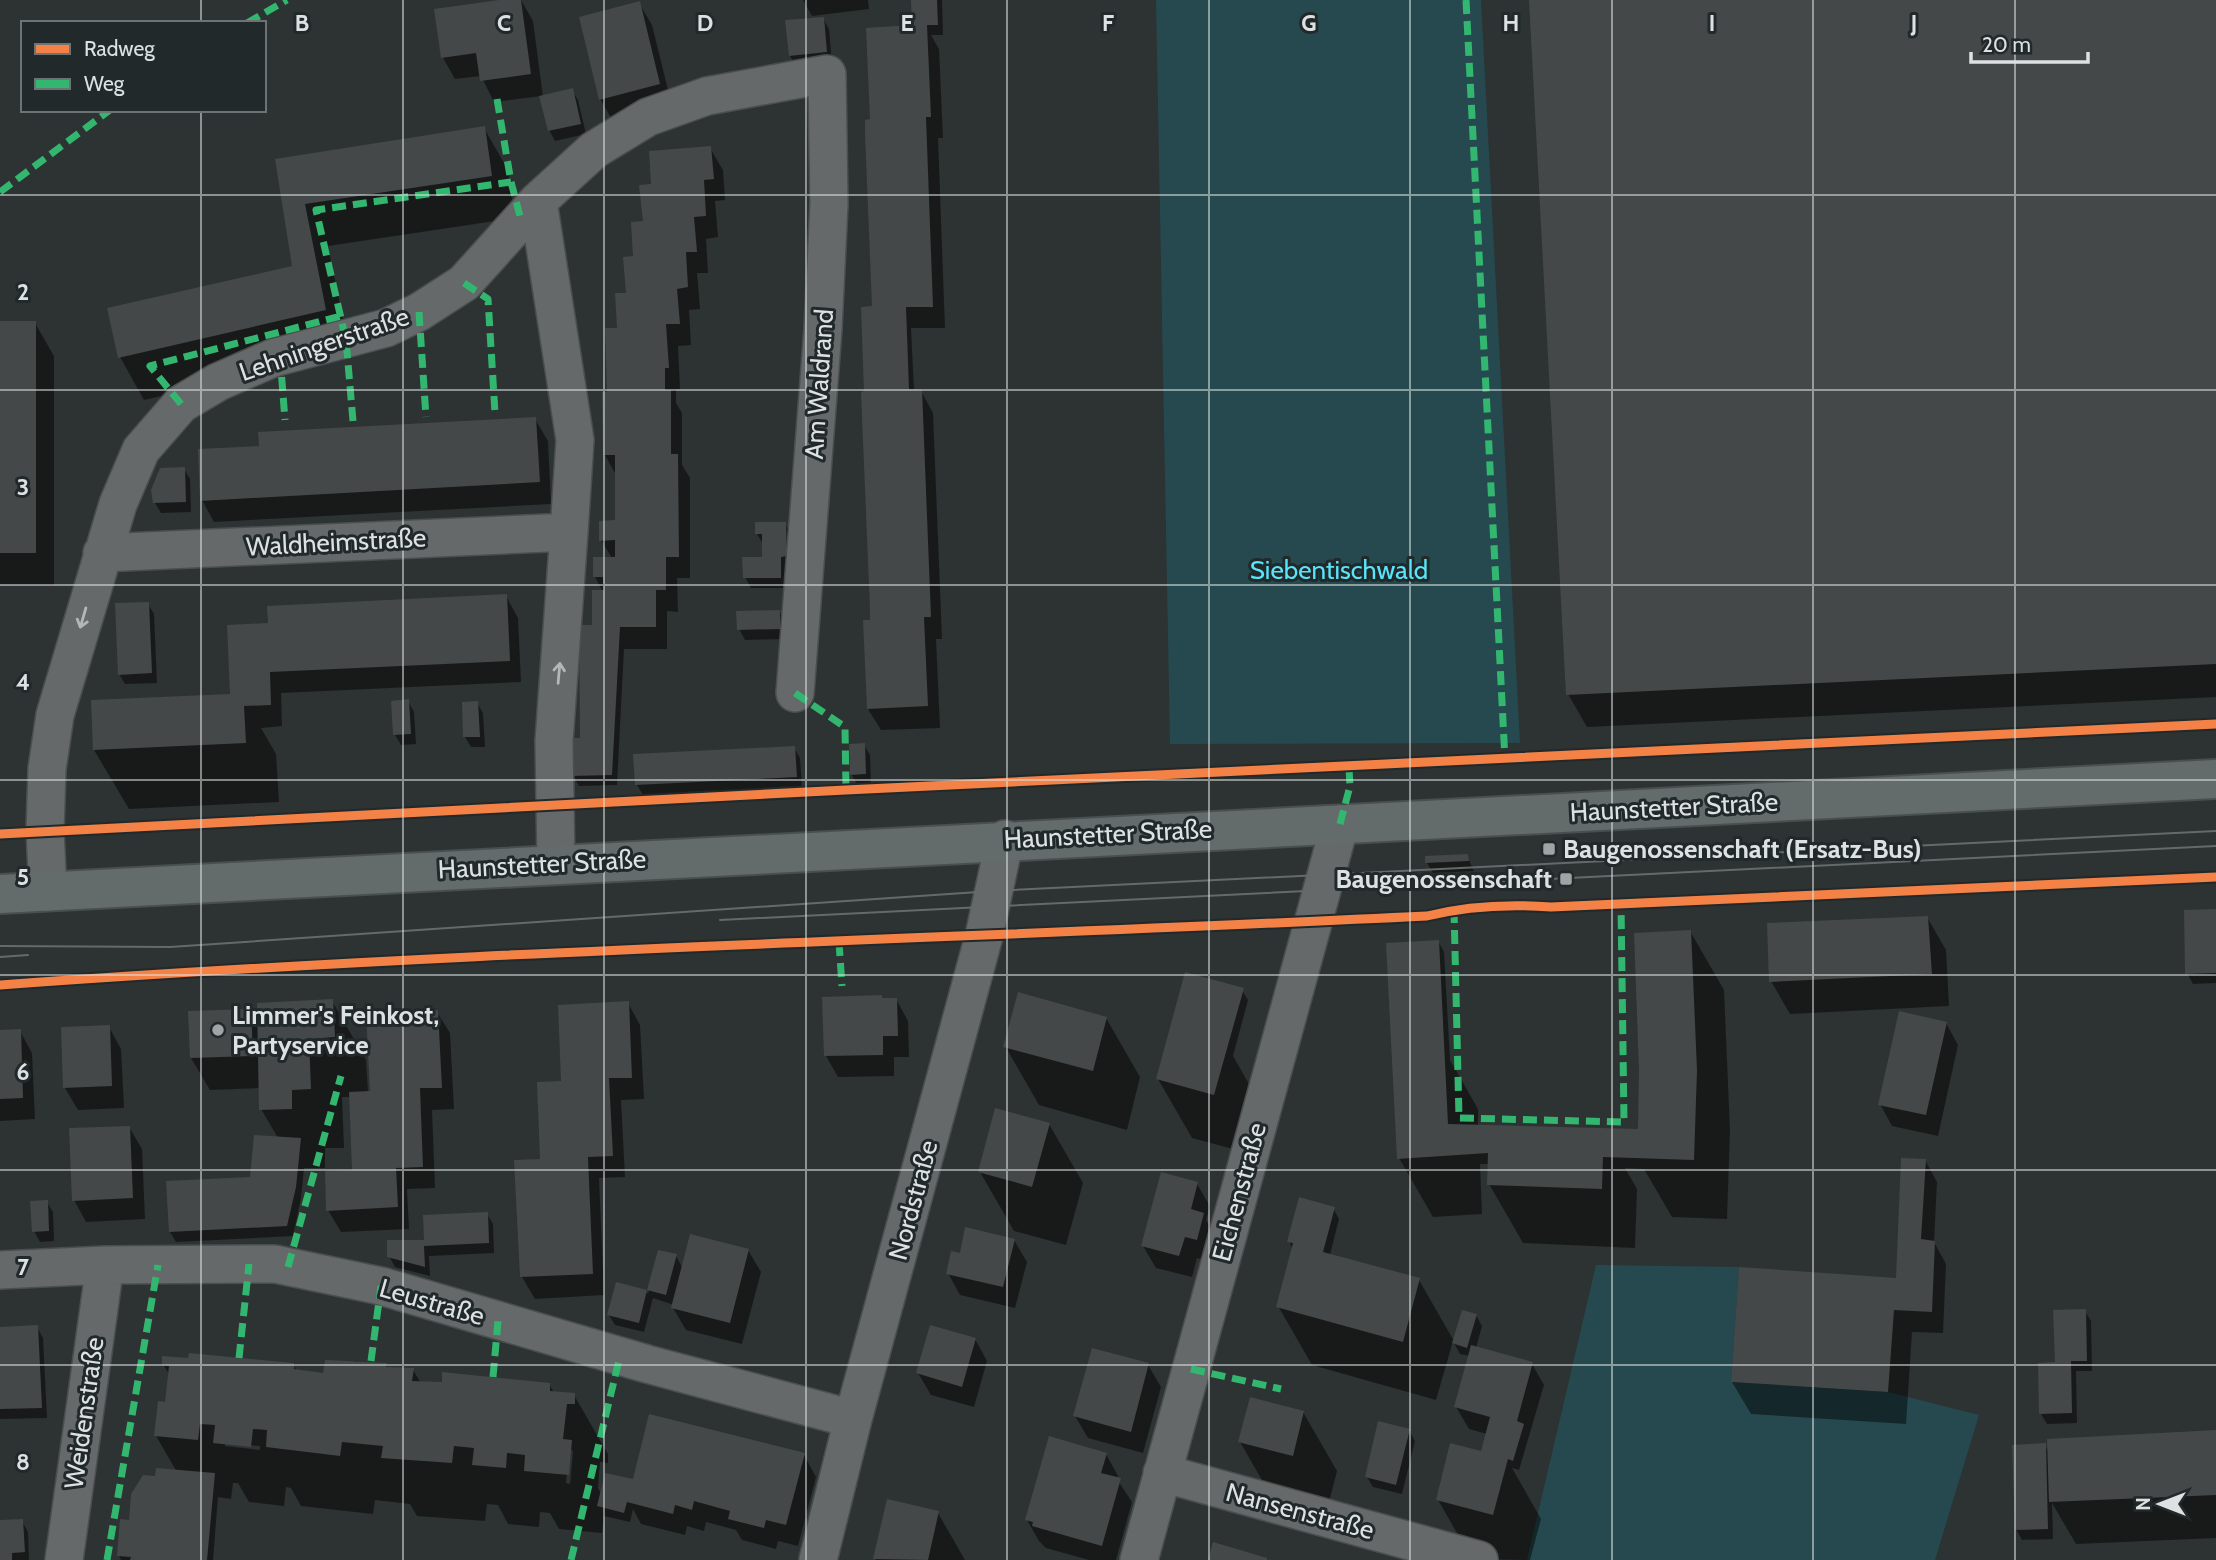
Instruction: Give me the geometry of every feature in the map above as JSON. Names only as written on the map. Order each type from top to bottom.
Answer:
[{"type":"main road","name":"Haunstetter Straße","points":[[0,894],[1005,839],[2216,779]]},
{"type":"street","name":"Lehningerstraße","points":[[48,891],[45,831],[49,755],[55,715],[118,504],[141,450],[180,404],[218,382],[274,358],[386,328],[419,312],[464,283],[538,201],[594,150],[648,117],[707,96],[827,74]]},
{"type":"street","name":"Am Waldrand","points":[[795,693],[823,329],[829,204],[827,74]]},
{"type":"street","points":[[538,201],[575,440],[554,741],[556,863]]},
{"type":"street","name":"Waldheimstraße","points":[[102,553],[569,532]]},
{"type":"street","name":"Eichenstraße","points":[[1139,1560],[1340,824]]},
{"type":"street","name":"Nordstraße","points":[[818,1560],[853,1419],[984,936],[1005,839]]},
{"type":"street","name":"Leustraße","points":[[0,1270],[105,1265],[275,1264],[381,1286],[647,1364],[853,1419]]},
{"type":"street","name":"Weidenstraße","points":[[64,1560],[105,1265]]},
{"type":"street","name":"Nansenstraße","points":[[1162,1473],[1479,1560]]},
{"type":"green space","name":"Siebentischwald","points":[[1156,0],[1481,0],[1520,743],[1170,744]]},
{"type":"green space","points":[[1596,1265],[1739,1267],[1731,1382],[1888,1392],[1979,1415],[1935,1560],[1527,1560]]},
{"type":"building","points":[[499,0],[521,0],[531,74],[480,81],[476,53],[441,58],[434,9]]},
{"type":"building","points":[[911,0],[937,0],[938,25],[927,25],[931,117],[926,117],[933,307],[906,307],[909,389],[922,389],[931,617],[924,617],[928,706],[867,709],[863,620],[870,620],[870,609],[861,392],[864,391],[861,307],[872,306],[865,134],[865,120],[870,119],[866,28],[912,25]]},
{"type":"building","points":[[1529,0],[2216,0],[2216,664],[1566,695]]},
{"type":"building","points":[[640,1],[660,84],[599,100],[579,17]]},
{"type":"building","points":[[824,17],[827,52],[789,56],[785,20]]},
{"type":"building","points":[[573,88],[581,124],[548,131],[539,96]]},
{"type":"building","points":[[485,126],[492,176],[305,204],[326,310],[118,358],[107,308],[292,266],[275,159]]},
{"type":"building","points":[[711,146],[714,179],[704,180],[706,216],[694,217],[697,252],[686,252],[688,287],[677,289],[680,324],[666,324],[669,368],[665,368],[665,390],[671,390],[671,454],[678,454],[679,557],[666,557],[666,590],[656,590],[656,627],[620,627],[612,775],[571,776],[571,738],[580,738],[579,625],[592,625],[592,590],[604,590],[603,577],[593,577],[593,557],[615,557],[615,540],[599,541],[599,521],[615,520],[615,455],[603,455],[602,392],[607,392],[605,328],[617,328],[615,293],[626,293],[623,257],[633,256],[631,222],[643,221],[639,185],[651,184],[649,151]]},
{"type":"building","points":[[0,321],[36,321],[36,553],[0,553]]},
{"type":"building","points":[[536,417],[540,482],[200,501],[198,449],[259,446],[258,432]]},
{"type":"building","points":[[185,467],[186,502],[153,503],[151,490],[160,468]]},
{"type":"building","points":[[755,522],[786,522],[787,556],[781,557],[781,578],[743,578],[742,557],[762,557],[762,534],[755,534]]},
{"type":"building","points":[[507,594],[510,661],[270,672],[271,705],[244,706],[246,743],[93,750],[91,700],[230,694],[227,625],[268,623],[267,606]]},
{"type":"building","points":[[149,602],[152,673],[118,675],[115,603]]},
{"type":"building","points":[[780,610],[780,629],[737,630],[736,611]]},
{"type":"building","points":[[409,699],[411,734],[393,735],[391,701]]},
{"type":"building","points":[[478,701],[480,737],[463,737],[462,702]]},
{"type":"building","points":[[865,743],[866,774],[850,775],[849,744]]},
{"type":"building","points":[[795,746],[797,777],[635,785],[633,754]]},
{"type":"building","points":[[1468,854],[1469,861],[1425,863],[1425,856]]},
{"type":"building","points":[[2216,909],[2216,973],[2185,974],[2184,910]]},
{"type":"building","points":[[1928,916],[1932,974],[1769,982],[1767,923]]},
{"type":"building","points":[[1691,930],[1697,1070],[1694,1160],[1603,1157],[1602,1189],[1487,1185],[1488,1153],[1397,1159],[1386,943],[1439,940],[1448,1124],[1638,1129],[1639,1070],[1634,933]]},
{"type":"building","points":[[1185,972],[1244,988],[1214,1095],[1156,1079]]},
{"type":"building","points":[[1018,992],[1107,1017],[1093,1071],[1003,1047]]},
{"type":"building","points":[[882,995],[882,998],[897,998],[898,1036],[883,1036],[883,1055],[824,1056],[822,997]]},
{"type":"building","points":[[333,999],[335,1037],[309,1039],[311,1089],[292,1090],[292,1109],[259,1110],[257,1003]]},
{"type":"building","points":[[629,1001],[632,1078],[609,1078],[613,1156],[588,1157],[593,1274],[520,1277],[514,1160],[540,1159],[537,1082],[561,1081],[558,1005]]},
{"type":"building","points":[[251,1009],[253,1056],[190,1058],[188,1011]]},
{"type":"building","points":[[438,1010],[442,1088],[420,1088],[423,1167],[396,1168],[398,1207],[326,1211],[325,1171],[352,1170],[349,1092],[370,1091],[366,1013]]},
{"type":"building","points":[[1899,1011],[1947,1022],[1926,1115],[1878,1105]]},
{"type":"building","points":[[110,1025],[112,1086],[63,1088],[61,1027]]},
{"type":"building","points":[[21,1029],[23,1098],[0,1099],[0,1030]]},
{"type":"building","points":[[995,1108],[1050,1123],[1032,1187],[978,1172]]},
{"type":"building","points":[[130,1126],[133,1198],[72,1201],[69,1128]]},
{"type":"building","points":[[254,1135],[301,1138],[296,1187],[287,1226],[169,1232],[166,1181],[250,1177]]},
{"type":"building","points":[[1901,1158],[1926,1159],[1921,1239],[1935,1241],[1932,1312],[1894,1310],[1888,1392],[1731,1382],[1739,1267],[1896,1278]]},
{"type":"building","points":[[1161,1172],[1198,1182],[1191,1209],[1204,1213],[1197,1240],[1185,1237],[1179,1256],[1141,1246]]},
{"type":"building","points":[[1299,1197],[1335,1207],[1323,1252],[1420,1278],[1403,1342],[1276,1307],[1293,1243],[1287,1242]]},
{"type":"building","points":[[48,1200],[49,1231],[32,1232],[30,1201]]},
{"type":"building","points":[[488,1212],[489,1243],[424,1246],[425,1267],[387,1257],[387,1240],[424,1240],[423,1215]]},
{"type":"building","points":[[965,1227],[1015,1239],[1003,1287],[946,1274],[951,1251],[960,1253]]},
{"type":"building","points":[[690,1234],[749,1249],[730,1323],[671,1308]]},
{"type":"building","points":[[658,1250],[677,1254],[666,1295],[647,1290]]},
{"type":"building","points":[[616,1282],[647,1290],[639,1323],[607,1315]]},
{"type":"building","points":[[2086,1309],[2087,1361],[2071,1361],[2072,1413],[2039,1414],[2038,1363],[2055,1362],[2053,1310]]},
{"type":"building","points":[[1462,1310],[1477,1314],[1467,1348],[1452,1343]]},
{"type":"building","points":[[38,1325],[42,1408],[0,1409],[0,1327]]},
{"type":"building","points":[[930,1325],[976,1338],[962,1387],[916,1373]]},
{"type":"building","points":[[1471,1345],[1533,1362],[1517,1421],[1524,1424],[1513,1461],[1508,1459],[1493,1515],[1436,1500],[1450,1443],[1481,1451],[1490,1417],[1454,1407]]},
{"type":"building","points":[[1092,1348],[1149,1363],[1131,1432],[1073,1416]]},
{"type":"building","points":[[189,1353],[294,1363],[294,1369],[323,1373],[325,1360],[387,1363],[386,1367],[414,1368],[412,1381],[442,1382],[442,1372],[550,1383],[550,1391],[575,1393],[575,1404],[567,1404],[563,1439],[572,1440],[569,1475],[524,1471],[525,1455],[507,1453],[506,1468],[472,1465],[474,1448],[454,1446],[452,1463],[381,1458],[383,1446],[342,1442],[340,1456],[266,1447],[267,1430],[253,1429],[251,1447],[213,1443],[215,1425],[200,1424],[198,1440],[154,1436],[158,1401],[165,1402],[169,1366],[162,1365],[162,1356],[188,1358]]},
{"type":"building","points":[[1250,1397],[1304,1411],[1293,1456],[1238,1442]]},
{"type":"building","points":[[649,1414],[805,1453],[786,1525],[766,1520],[764,1528],[728,1519],[730,1511],[694,1501],[692,1510],[675,1505],[673,1514],[627,1502],[624,1513],[597,1506],[605,1473],[633,1479]]},
{"type":"building","points":[[1378,1421],[1410,1429],[1396,1485],[1365,1477]]},
{"type":"building","points":[[2216,1430],[2216,1495],[2049,1502],[2047,1439]]},
{"type":"building","points":[[1049,1436],[1107,1453],[1101,1473],[1121,1478],[1102,1546],[1032,1526],[1033,1522],[1025,1520]]},
{"type":"building","points":[[2046,1443],[2048,1529],[2015,1530],[2012,1445]]},
{"type":"building","points":[[156,1468],[215,1473],[207,1560],[130,1560],[131,1557],[117,1556],[120,1519],[129,1520],[131,1494],[143,1475],[155,1476]]},
{"type":"building","points":[[887,1499],[939,1511],[928,1560],[873,1559]]},
{"type":"building","points":[[23,1519],[25,1552],[12,1553],[12,1560],[0,1560],[0,1520]]},
{"type":"building","points":[[1213,1542],[1267,1558],[1267,1560],[1208,1560]]},
{"type":"tram line","points":[[0,946],[170,947],[993,891],[2216,831]]},
{"type":"tram line","points":[[720,920],[2216,846]]},
{"type":"tram line","points":[[0,957],[28,955]]},
{"type":"marked path","points":[[250,21],[287,0]]},
{"type":"marked path","points":[[1466,0],[1505,760]]},
{"type":"marked path","points":[[497,99],[511,182],[521,220]]},
{"type":"marked path","points":[[0,192],[107,112]]},
{"type":"marked path","points":[[353,421],[346,340],[316,210],[511,182]]},
{"type":"marked path","points":[[464,283],[488,299],[495,413]]},
{"type":"marked path","points":[[419,312],[426,417]]},
{"type":"marked path","points":[[181,404],[150,366],[341,316]]},
{"type":"marked path","points":[[280,356],[285,420]]},
{"type":"marked path","points":[[795,693],[845,727],[846,790]]},
{"type":"marked path","points":[[1340,824],[1350,786],[1349,768]]},
{"type":"marked path","points":[[1454,909],[1459,1118],[1624,1122],[1621,904]]},
{"type":"marked path","points":[[839,942],[842,986]]},
{"type":"marked path","points":[[288,1267],[341,1076]]},
{"type":"marked path","points":[[239,1358],[249,1264]]},
{"type":"marked path","points":[[107,1560],[158,1265]]},
{"type":"marked path","points":[[371,1361],[381,1286]]},
{"type":"marked path","points":[[493,1377],[498,1321]]},
{"type":"marked path","points":[[571,1560],[620,1356]]},
{"type":"marked path","points":[[1191,1369],[1281,1389]]},
{"type":"cycle path","points":[[0,834],[2216,724]]},
{"type":"cycle path","points":[[0,985],[535,954],[1427,916],[1489,907],[1551,907],[2216,877]]},
{"type":"place","name":"Baugenossenschaft (Ersatz-Bus)","points":[[1549,849]]},
{"type":"place","name":"Baugenossenschaft","points":[[1566,879]]},
{"type":"place","name":"Limmer's Feinkost, Partyservice","points":[[218,1030]]}]
